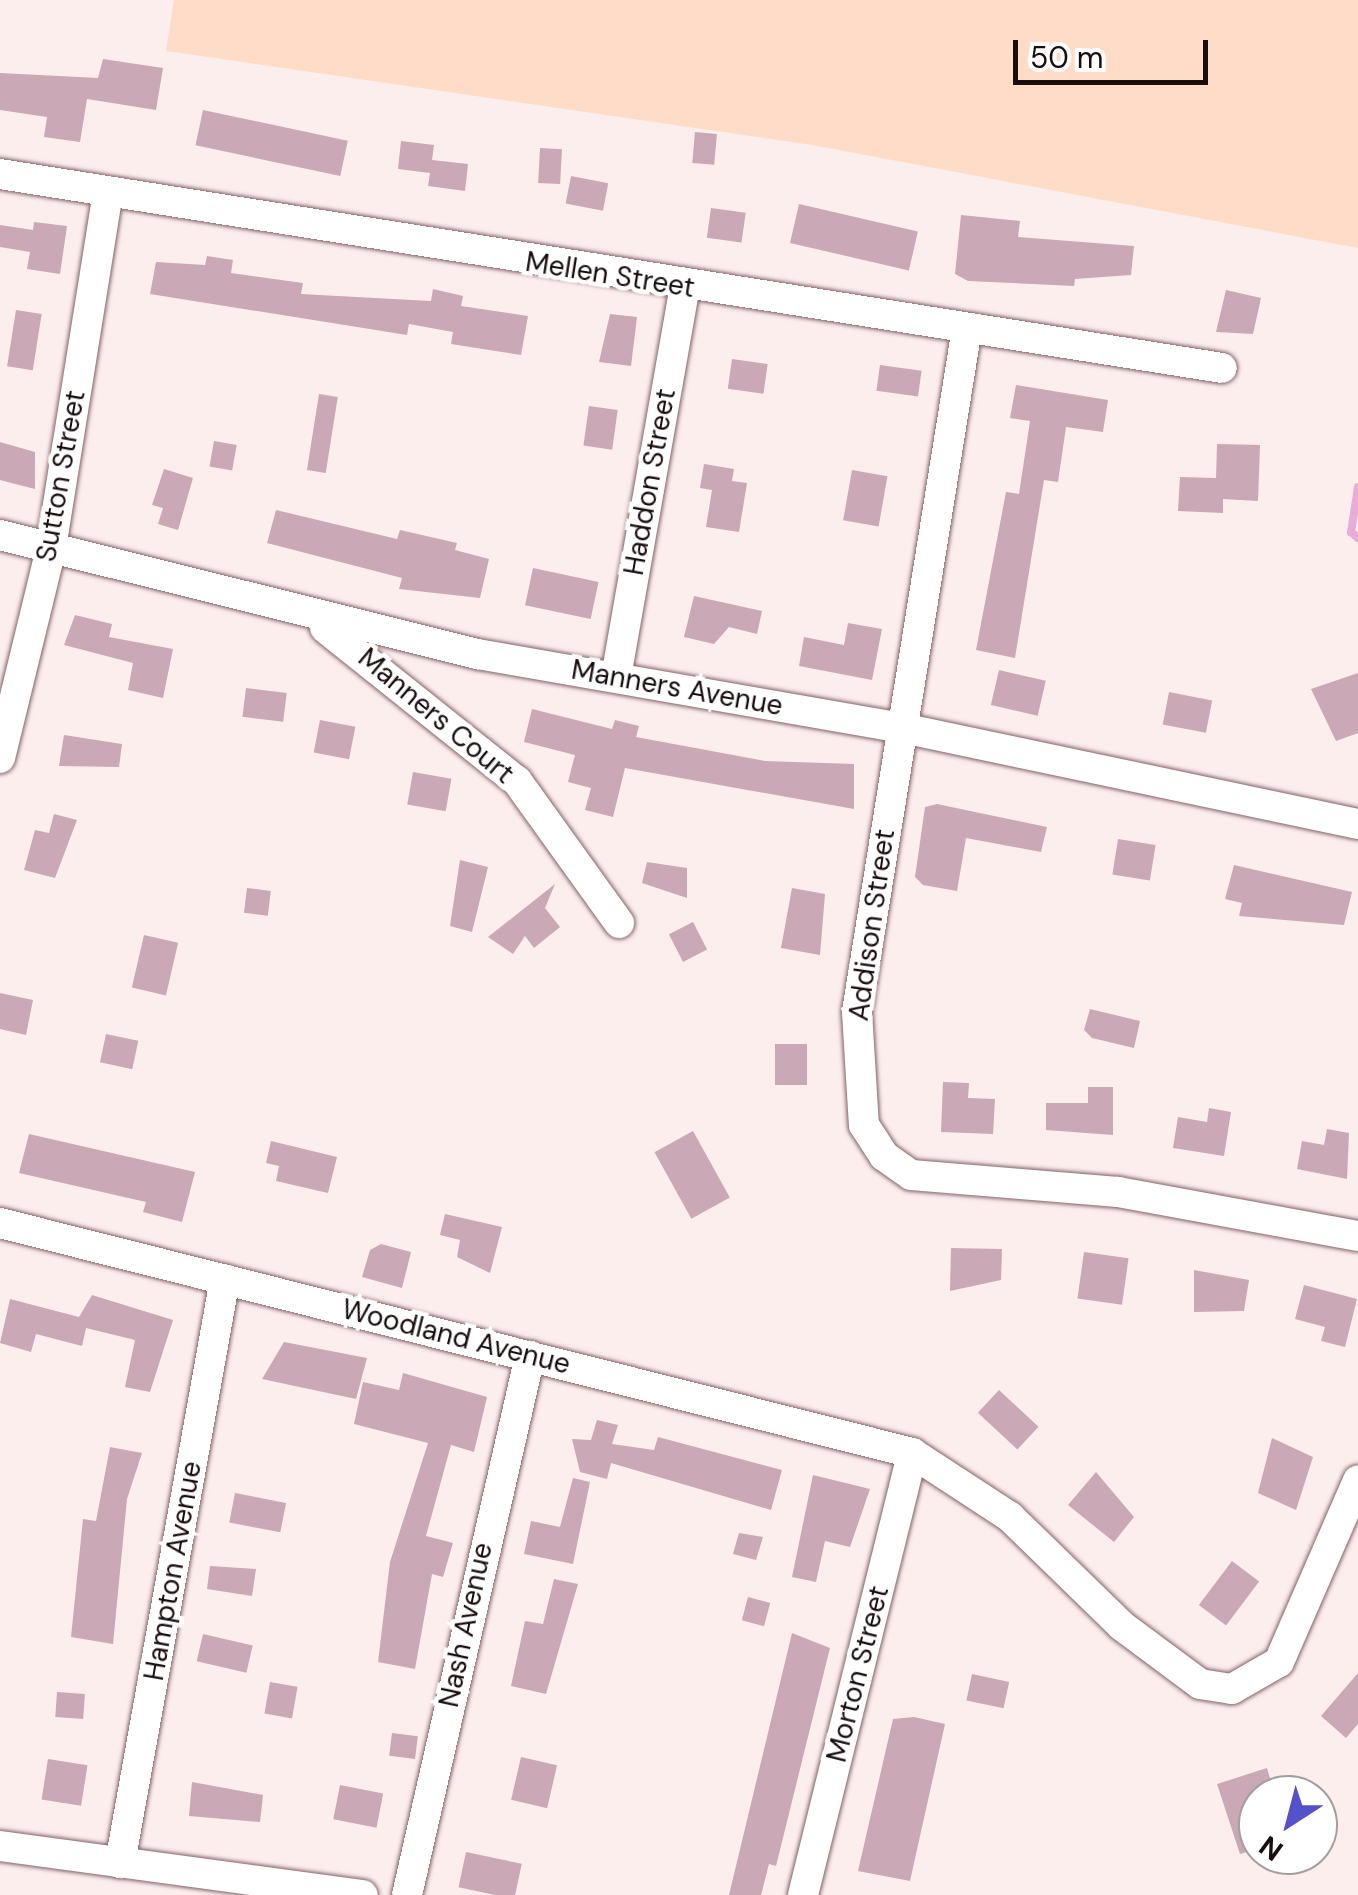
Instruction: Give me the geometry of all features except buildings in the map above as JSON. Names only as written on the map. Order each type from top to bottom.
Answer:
[{"type":"street","name":"Mellen Street","points":[[0,174],[685,288],[1222,368]]},
{"type":"street","name":"Sutton Street","points":[[0,758],[50,548],[108,192]]},
{"type":"street","name":"Haddon Street","points":[[616,677],[685,288]]},
{"type":"street","name":"Addison Street","points":[[967,328],[856,1012],[857,1096],[884,1156],[950,1183],[1118,1192],[1358,1236]]},
{"type":"street","name":"Manners Avenue","points":[[0,535],[310,618],[902,728],[1358,824]]},
{"type":"street","name":"Manners Court","points":[[310,618],[516,781],[619,923]]},
{"type":"street","name":"Woodland Avenue","points":[[0,1224],[912,1453]]},
{"type":"street","name":"Hampton Avenue","points":[[120,1862],[226,1279]]},
{"type":"street","name":"Nash Avenue","points":[[408,1895],[530,1356]]},
{"type":"street","points":[[912,1453],[1010,1517],[1166,1663],[1232,1689],[1278,1662],[1358,1480]]},
{"type":"street","name":"Morton Street","points":[[804,1895],[912,1453]]},
{"type":"street","points":[[0,1846],[363,1895]]},
{"type":"shaded area","points":[[174,0],[1358,0],[1358,248],[812,145],[166,51]]},
{"type":"waterway","points":[[1358,487],[1351,532],[1358,538]]}]
